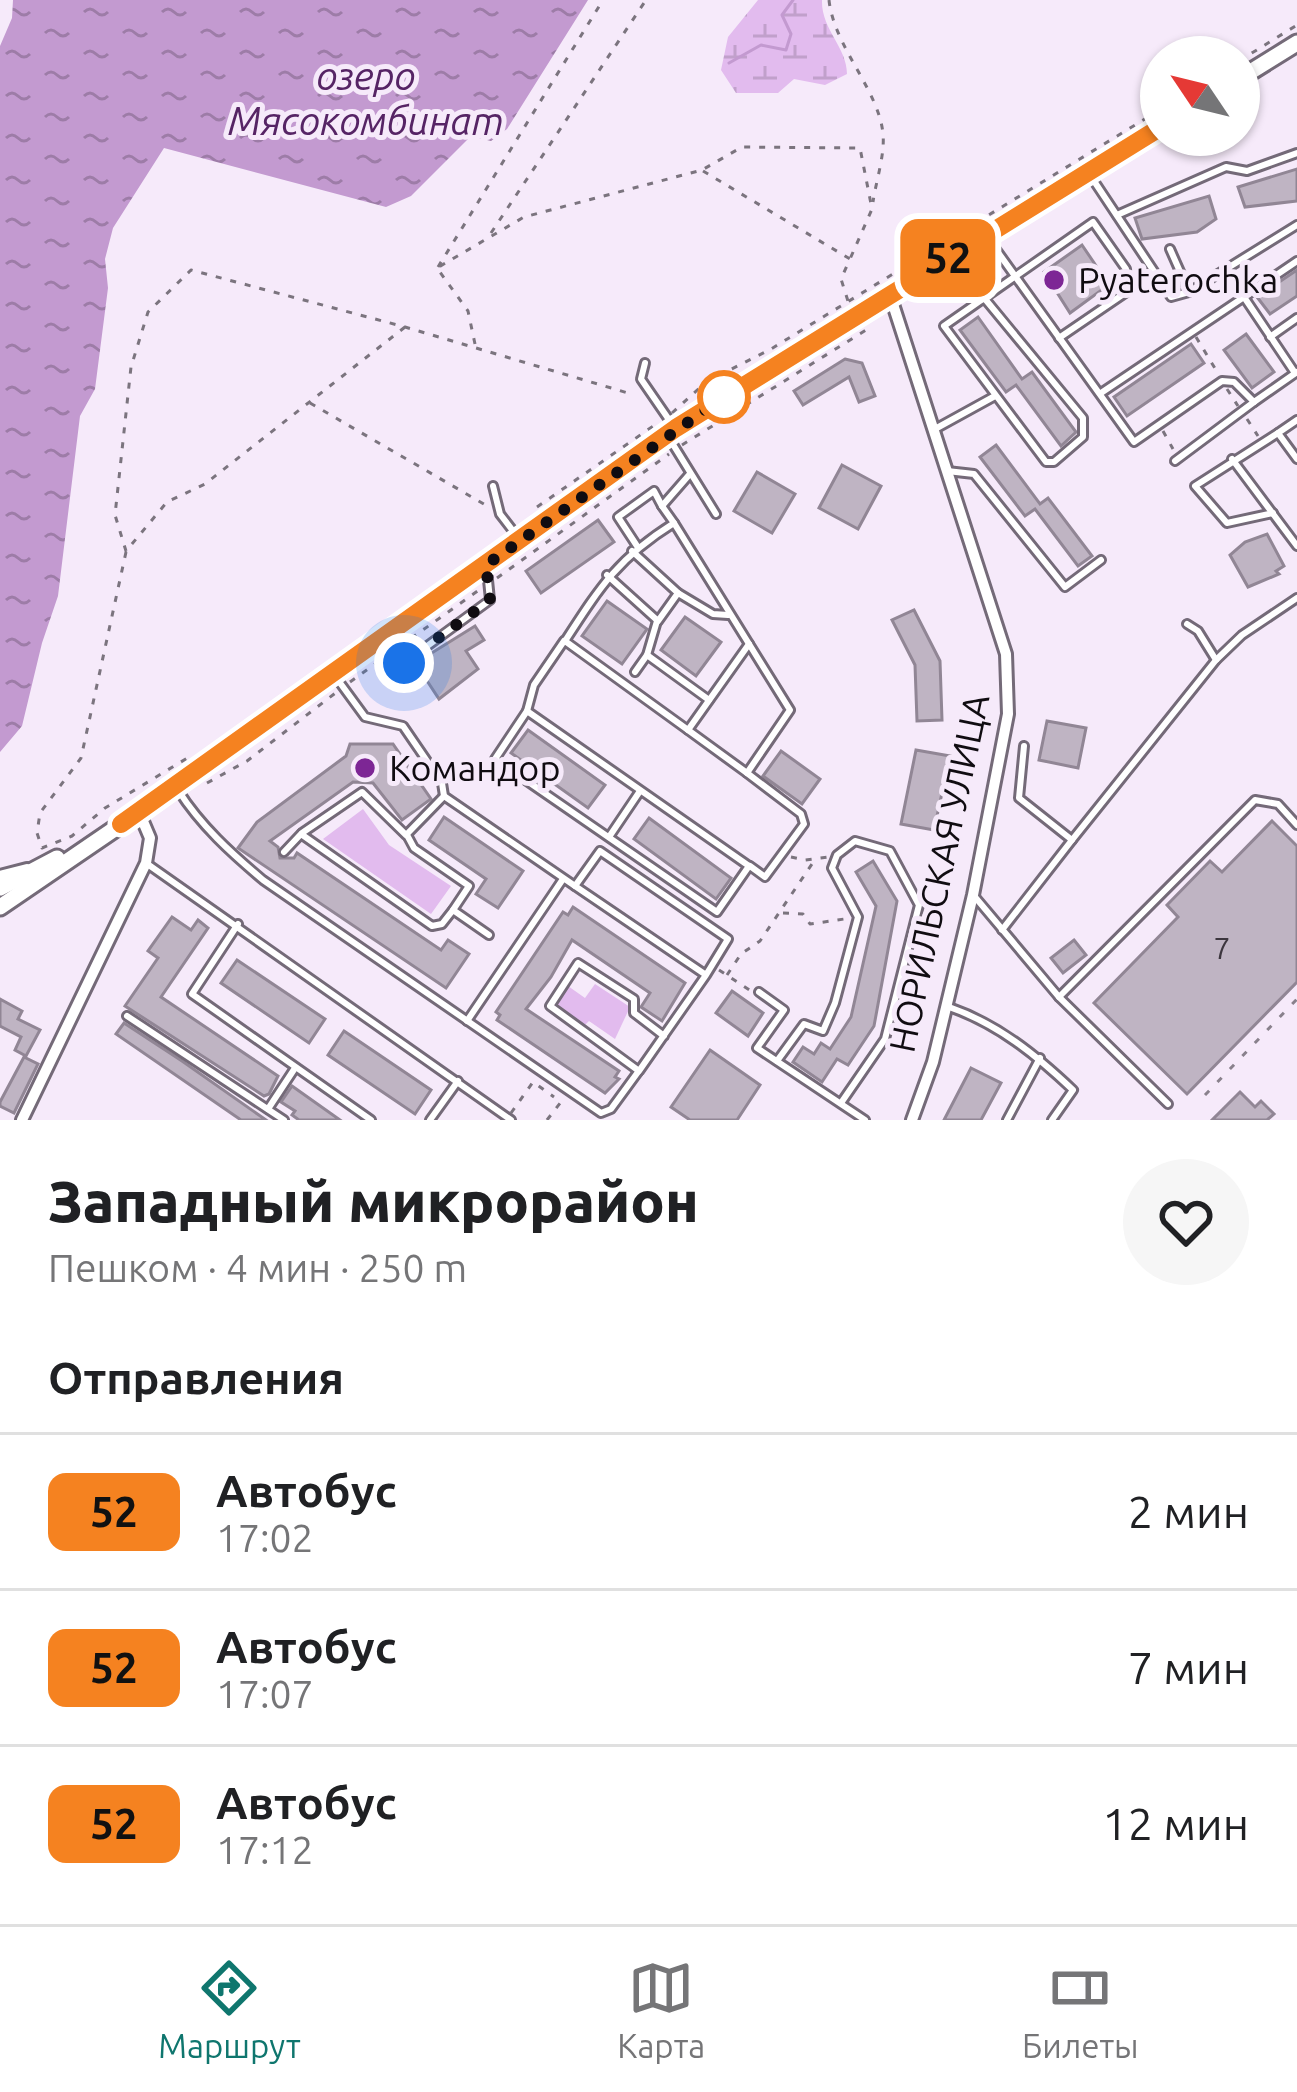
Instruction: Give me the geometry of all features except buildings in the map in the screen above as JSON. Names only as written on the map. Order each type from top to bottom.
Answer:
[{"type":"main road","points":[[1260,68],[1296,48]]},
{"type":"main road","points":[[0,907],[385,647],[486,565],[672,432],[1140,140]]},
{"type":"main road","points":[[0,888],[93,843]]},
{"type":"street","name":"НОРИЛЬСКАЯ УЛИЦА","points":[[890,295],[1006,653],[1007,669],[1008,714],[973,895],[933,1062],[912,1120]]},
{"type":"street","points":[[22,1120],[146,862],[150,838],[139,812]]},
{"type":"street","points":[[0,876],[41,865]]},
{"type":"lane","points":[[1117,214],[1226,167],[1247,171],[1297,154]]},
{"type":"lane","points":[[1088,172],[1168,294],[1189,292],[1297,225]]},
{"type":"lane","points":[[985,299],[1082,418],[1083,437],[1054,462],[1046,463],[944,326],[1094,222],[1126,269],[1129,291],[1059,338]]},
{"type":"lane","points":[[986,234],[1014,280],[1134,442],[1222,381],[1234,382],[1254,402]]},
{"type":"lane","points":[[1170,249],[1189,292]]},
{"type":"lane","points":[[1101,393],[1297,261]]},
{"type":"lane","points":[[1177,460],[1296,373],[1244,297]]},
{"type":"lane","points":[[1270,337],[1297,318]]},
{"type":"lane","points":[[645,363],[641,379],[672,432],[689,475],[716,514]]},
{"type":"lane","points":[[932,430],[995,396]]},
{"type":"lane","points":[[1273,513],[1226,523],[1196,490],[1198,482],[1297,420]]},
{"type":"lane","points":[[1278,433],[1297,459]]},
{"type":"lane","points":[[1232,460],[1297,546]]},
{"type":"lane","points":[[946,471],[974,474],[1065,587],[1101,560]]},
{"type":"lane","points":[[662,506],[689,475]]},
{"type":"lane","points":[[493,486],[500,514],[520,541]]},
{"type":"lane","points":[[730,615],[713,614],[678,592],[635,548],[618,517],[654,491],[790,710],[747,773]]},
{"type":"lane","points":[[674,523],[635,548],[607,575],[534,685],[527,711],[495,759],[717,912],[749,866]]},
{"type":"lane","points":[[385,647],[404,663],[490,600],[486,565]]},
{"type":"lane","points":[[607,575],[658,621]]},
{"type":"lane","points":[[635,672],[658,621],[678,592]]},
{"type":"lane","points":[[1002,931],[1216,660],[1242,635],[1297,598]]},
{"type":"lane","points":[[1187,624],[1198,631],[1216,660]]},
{"type":"lane","points":[[527,711],[766,877],[804,824],[801,814],[565,641]]},
{"type":"lane","points":[[688,730],[749,644]]},
{"type":"lane","points":[[646,655],[709,700]]},
{"type":"lane","points":[[338,680],[365,717],[403,726],[442,783],[444,796],[706,975]]},
{"type":"lane","points":[[1024,746],[1019,798],[1072,840]]},
{"type":"lane","points":[[176,788],[205,826],[263,880],[606,1114],[727,945],[725,936],[600,851],[575,886]]},
{"type":"lane","points":[[608,838],[640,791]]},
{"type":"lane","points":[[284,851],[301,834],[362,792],[414,848],[469,886],[442,924],[432,926],[301,834]]},
{"type":"lane","points":[[406,835],[444,796]]},
{"type":"lane","points":[[1059,997],[1255,800],[1278,804],[1297,825]]},
{"type":"lane","points":[[777,1061],[804,1024],[823,1031],[836,1003],[858,917],[832,868],[837,855],[855,841],[890,851],[919,905],[885,1039],[841,1103]]},
{"type":"lane","points":[[146,862],[509,1119]]},
{"type":"lane","points":[[263,880],[270,871]]},
{"type":"lane","points":[[467,1021],[563,878]]},
{"type":"lane","points":[[973,895],[1059,997],[1168,1104]]},
{"type":"lane","points":[[453,910],[490,935]]},
{"type":"lane","points":[[238,924],[191,994],[371,1120]]},
{"type":"lane","points":[[639,1070],[550,1006],[574,966],[583,965],[631,997],[634,1013],[664,1036]]},
{"type":"lane","points":[[759,992],[784,1010],[757,1048],[865,1120]]},
{"type":"lane","points":[[946,1006],[982,1019],[1040,1058],[1073,1090],[1052,1120]]},
{"type":"lane","points":[[127,1016],[284,1120]]},
{"type":"lane","points":[[1006,1120],[1040,1058]]},
{"type":"lane","points":[[268,1109],[295,1068]]},
{"type":"lane","points":[[430,1120],[458,1081]]},
{"type":"path","points":[[437,268],[603,0]]},
{"type":"path","points":[[490,235],[646,0]]},
{"type":"path","points":[[829,0],[831,20],[866,88],[883,134],[872,209],[841,279],[848,301]]},
{"type":"path","points":[[1260,48],[1297,25]]},
{"type":"path","points":[[207,783],[247,761],[338,680],[488,584],[672,432],[706,382],[1140,122]]},
{"type":"path","points":[[437,268],[524,217],[702,170],[742,147],[860,148],[872,209]]},
{"type":"path","points":[[702,170],[850,259]]},
{"type":"path","points":[[437,268],[468,311],[476,346]]},
{"type":"path","points":[[126,551],[115,514],[131,367],[148,312],[191,270],[405,326],[628,393]]},
{"type":"path","points":[[189,757],[105,808],[72,836],[42,848],[37,832],[40,813],[80,758],[126,551],[167,502],[206,484],[405,326]]},
{"type":"path","points":[[537,507],[866,330]]},
{"type":"path","points":[[309,402],[500,514]]},
{"type":"path","points":[[1159,424],[1177,460]]},
{"type":"path","points":[[782,855],[806,860],[837,855]]},
{"type":"path","points":[[727,975],[780,914],[816,858]]},
{"type":"path","points":[[780,914],[803,914],[810,924],[858,917]]},
{"type":"path","points":[[712,965],[759,992]]},
{"type":"path","points":[[509,1119],[532,1082],[561,1102],[547,1120]]},
{"type":"path","points":[[554,1097],[562,1086]]},
{"type":"green space","points":[[758,0],[822,0],[847,74],[825,85],[794,79],[778,93],[736,93],[721,70],[728,37]]},
{"type":"green space","points":[[363,809],[389,845],[451,886],[431,914],[323,839]]},
{"type":"green space","points":[[595,984],[630,1007],[615,1039],[555,1005],[568,986],[585,998]]},
{"type":"water","name":"озеро Мясокомбинат","points":[[13,0],[588,0],[507,129],[491,141],[471,136],[411,196],[386,207],[164,148],[113,228],[105,259],[108,288],[95,389],[80,416],[58,596],[22,726],[0,752],[0,46],[12,18]]},
{"type":"waterway","points":[[729,63],[761,45],[786,50],[791,34],[782,15],[793,0]]},
{"type":"railway","points":[[1205,1095],[1297,999]]},
{"type":"bus line","name":"52","points":[[121,824],[676,428],[1140,140]]},
{"type":"place","name":"Pyaterochka","points":[[1054,280]]},
{"type":"place","name":"Командор","points":[[365,768]]},
{"type":"route","points":[[404,663],[490,600],[486,565],[724,397]]}]
